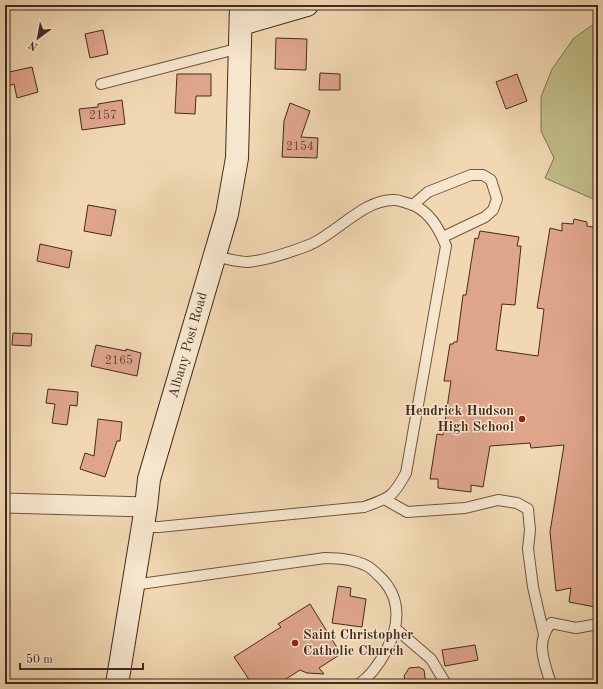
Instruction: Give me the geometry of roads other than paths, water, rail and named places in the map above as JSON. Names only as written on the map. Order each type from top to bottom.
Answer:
[{"type":"main road","points":[[241,15],[307,5]]},
{"type":"main road","name":"Albany Post Road","points":[[117,684],[149,479],[227,214],[236,158],[241,15]]},
{"type":"street","points":[[5,503],[144,517]]},
{"type":"lane","points":[[101,84],[240,48]]},
{"type":"lane","points":[[413,205],[428,192],[471,175],[482,175],[491,180],[496,199],[492,210],[485,217],[443,237]]},
{"type":"lane","points":[[144,517],[159,527],[364,507],[386,500],[394,493],[406,473],[446,246],[440,229],[426,213],[413,205],[396,200],[381,201],[311,244],[273,256],[246,262],[214,256]]},
{"type":"lane","points":[[386,500],[407,512],[465,508],[498,500],[517,503],[528,509],[530,530],[528,549],[533,587],[544,635]]},
{"type":"lane","points":[[133,584],[325,558],[345,558],[368,566],[382,578],[391,591],[397,607],[396,629],[379,664],[359,684]]},
{"type":"lane","points":[[551,684],[542,650],[545,631],[551,623],[576,628],[598,624]]},
{"type":"lane","points":[[396,629],[431,659],[446,684]]},
{"type":"place","name":"Hendrick Hudson High School","points":[[522,419]]},
{"type":"place","name":"Saint Christopher Catholic Church","points":[[295,643]]}]
